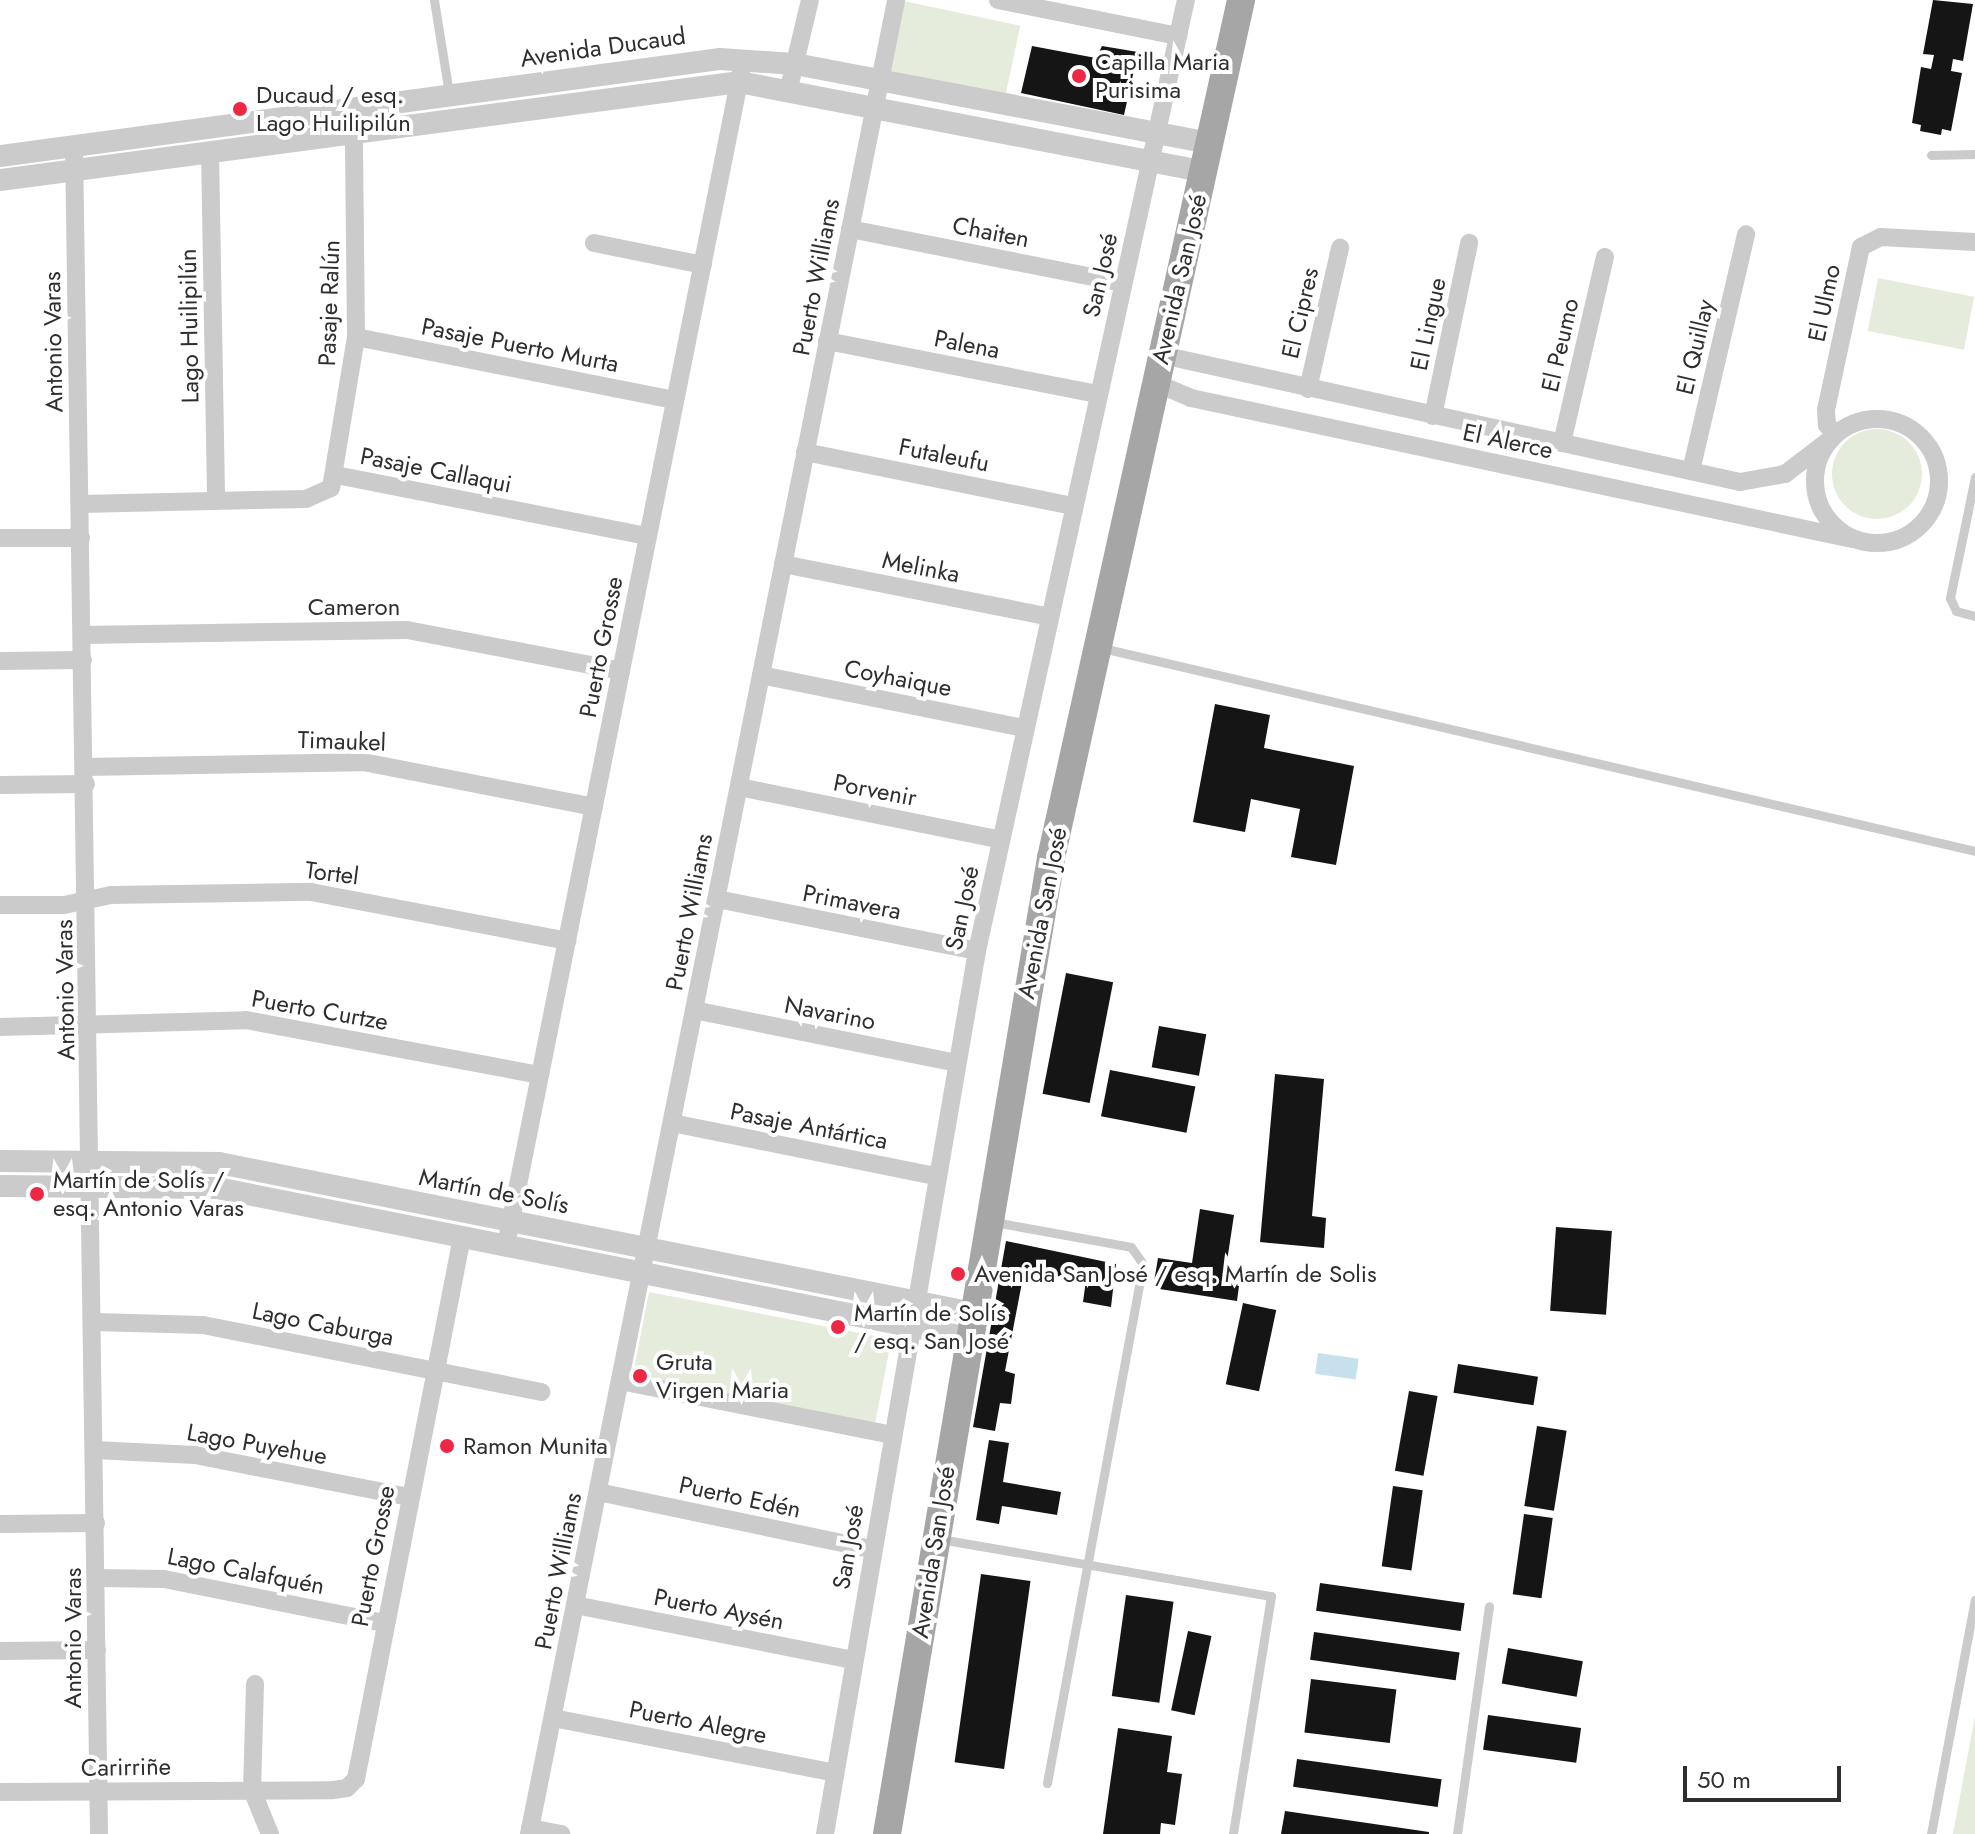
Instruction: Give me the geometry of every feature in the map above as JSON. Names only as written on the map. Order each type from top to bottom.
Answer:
[{"type":"main road","name":"Avenida San José","points":[[887,1834],[1046,888],[1241,0]]},
{"type":"street","points":[[789,88],[810,0]]},
{"type":"street","name":"Puerto Williams","points":[[530,1831],[896,0]]},
{"type":"street","points":[[998,0],[1178,36]]},
{"type":"street","name":"San José","points":[[825,1834],[914,1301],[977,951],[1186,0]]},
{"type":"street","name":"Avenida Ducaud","points":[[0,156],[660,64],[744,59],[795,64],[1209,143]]},
{"type":"street","name":"Puerto Grosse","points":[[506,1245],[744,59]]},
{"type":"street","name":"Avenida Ducaud","points":[[0,180],[739,82],[789,88],[1203,171]]},
{"type":"street","name":"Pasaje Ralún","points":[[336,475],[356,337],[354,132]]},
{"type":"street","name":"Antonio Varas","points":[[74,146],[93,1185],[99,1834]]},
{"type":"street","name":"Lago Huilipilún","points":[[210,151],[216,501]]},
{"type":"street","name":"Chaiten","points":[[850,229],[1123,283]]},
{"type":"street","name":"El Quillay","points":[[1691,471],[1746,234]]},
{"type":"street","name":"El Ulmo","points":[[1832,438],[1826,410],[1861,247],[1881,237],[1975,242]]},
{"type":"street","points":[[594,243],[703,265]]},
{"type":"street","name":"El Lingue","points":[[1433,416],[1469,243]]},
{"type":"street","name":"El Cipres","points":[[1308,389],[1340,248]]},
{"type":"street","name":"El Peumo","points":[[1562,443],[1605,257]]},
{"type":"street","name":"Pasaje Puerto Murta","points":[[356,337],[675,400]]},
{"type":"street","name":"Palena","points":[[827,341],[1098,394]]},
{"type":"street","name":"El Alerce","points":[[1156,383],[1191,398],[1852,539],[1892,542],[1919,527],[1936,502],[1937,461],[1919,436],[1893,420],[1863,420],[1832,438],[1795,469],[1762,481],[1740,482],[1162,355]]},
{"type":"street","points":[[1832,438],[1818,458],[1816,496],[1835,528],[1852,539]]},
{"type":"street","name":"Futaleufu","points":[[805,452],[1073,506]]},
{"type":"street","name":"Pasaje Callaqui","points":[[81,504],[313,498],[326,492],[336,475],[648,536]]},
{"type":"street","points":[[0,538],[81,538]]},
{"type":"street","name":"Melinka","points":[[783,564],[1050,617]]},
{"type":"street","name":"Cameron","points":[[83,635],[393,629],[621,671]]},
{"type":"street","points":[[0,661],[83,660]]},
{"type":"street","name":"Coyhaique","points":[[761,675],[1025,728]]},
{"type":"street","name":"Timaukel","points":[[0,785],[86,776],[376,763],[594,807]]},
{"type":"street","name":"Porvenir","points":[[739,787],[1001,840]]},
{"type":"street","name":"Tortel","points":[[0,905],[88,900],[111,895],[311,892],[567,941]]},
{"type":"street","name":"Primavera","points":[[717,899],[977,951]]},
{"type":"street","name":"Navarino","points":[[694,1010],[956,1063]]},
{"type":"street","name":"Puerto Curtze","points":[[0,1027],[269,1022],[540,1075]]},
{"type":"street","name":"Pasaje Antártica","points":[[672,1123],[936,1176]]},
{"type":"street","name":"Martín de Solís","points":[[0,1161],[219,1163],[914,1301],[971,1326]]},
{"type":"street","points":[[0,1186],[217,1188],[910,1326],[971,1326]]},
{"type":"street","name":"Puerto Grosse","points":[[252,1790],[333,1790],[347,1788],[356,1779],[433,1371],[462,1237]]},
{"type":"street","name":"Lago Caburga","points":[[94,1322],[203,1325],[541,1392]]},
{"type":"street","points":[[620,1381],[892,1435]]},
{"type":"street","name":"Lago Puyehue","points":[[95,1450],[195,1455],[409,1497]]},
{"type":"street","name":"Puerto Edén","points":[[598,1492],[872,1549]]},
{"type":"street","points":[[0,1524],[96,1523]]},
{"type":"street","name":"Lago Calafquén","points":[[96,1578],[164,1579],[385,1623]]},
{"type":"street","name":"Puerto Aysén","points":[[575,1605],[854,1660]]},
{"type":"street","points":[[0,1651],[97,1650]]},
{"type":"street","points":[[255,1684],[252,1790],[272,1834]]},
{"type":"street","name":"Puerto Alegre","points":[[553,1718],[835,1773]]},
{"type":"street","name":"Carirriñe","points":[[0,1792],[252,1790]]},
{"type":"street","points":[[530,1831],[561,1834]]},
{"type":"lane","points":[[434,0],[449,94]]},
{"type":"lane","points":[[1931,155],[1975,154]]},
{"type":"lane","points":[[1975,477],[1950,598],[1956,611],[1975,616]]},
{"type":"lane","points":[[1098,647],[1975,851]]},
{"type":"lane","points":[[988,1221],[1131,1247],[1143,1264],[1047,1783]]},
{"type":"lane","points":[[936,1538],[1271,1596],[1233,1834]]},
{"type":"lane","points":[[1931,1834],[1975,1600]]},
{"type":"lane","points":[[1457,1834],[1489,1606]]},
{"type":"green space","points":[[899,0],[1020,26],[1006,95],[884,69]]},
{"type":"green space","points":[[1878,278],[1974,297],[1964,350],[1868,331]]},
{"type":"green space","points":[[1877,429],[1894,432],[1909,442],[1919,457],[1922,474],[1919,491],[1909,506],[1894,516],[1877,519],[1860,516],[1845,506],[1835,491],[1832,474],[1835,457],[1845,442],[1860,432]]},
{"type":"green space","points":[[649,1292],[891,1339],[875,1424],[633,1376]]},
{"type":"green space","points":[[1975,1716],[1975,1834],[1953,1834]]},
{"type":"water","points":[[1318,1353],[1359,1359],[1356,1380],[1315,1374]]},
{"type":"building","points":[[1933,0],[1973,4],[1963,61],[1953,59],[1951,71],[1962,73],[1951,131],[1942,129],[1941,135],[1920,131],[1921,125],[1912,123],[1921,67],[1931,69],[1934,55],[1923,54]]},
{"type":"building","name":"Capilla Maria Purisima","points":[[1032,46],[1096,58],[1102,46],[1138,52],[1124,115],[1021,93]]},
{"type":"building","points":[[1215,704],[1270,715],[1264,748],[1354,766],[1336,865],[1291,857],[1300,809],[1251,799],[1245,832],[1193,822]]},
{"type":"building","points":[[1066,973],[1113,982],[1090,1103],[1043,1094]]},
{"type":"building","points":[[1159,1026],[1206,1034],[1199,1076],[1152,1067]]},
{"type":"building","points":[[1110,1070],[1195,1087],[1186,1133],[1101,1116]]},
{"type":"building","points":[[1275,1074],[1324,1079],[1312,1216],[1326,1218],[1324,1248],[1260,1242]]},
{"type":"building","points":[[1200,1209],[1234,1215],[1226,1268],[1241,1271],[1237,1301],[1153,1288],[1158,1258],[1192,1263]]},
{"type":"building","points":[[1556,1227],[1612,1231],[1606,1315],[1550,1311]]},
{"type":"building","points":[[1006,1241],[1116,1264],[1111,1307],[1083,1302],[1086,1280],[1024,1272],[1005,1371],[1015,1374],[1011,1404],[1000,1403],[995,1431],[973,1427]]},
{"type":"building","points":[[1243,1303],[1276,1310],[1259,1391],[1226,1384]]},
{"type":"building","points":[[1458,1364],[1538,1377],[1533,1405],[1453,1393]]},
{"type":"building","points":[[1409,1391],[1438,1396],[1423,1476],[1395,1471]]},
{"type":"building","points":[[1537,1426],[1567,1431],[1554,1511],[1524,1506]]},
{"type":"building","points":[[989,1440],[1009,1443],[1003,1482],[1061,1492],[1057,1515],[1002,1506],[999,1524],[976,1520]]},
{"type":"building","points":[[1393,1486],[1423,1490],[1411,1570],[1382,1566]]},
{"type":"building","points":[[1524,1514],[1553,1518],[1541,1598],[1513,1594]]},
{"type":"building","points":[[981,1574],[1031,1581],[1004,1769],[955,1762]]},
{"type":"building","points":[[1320,1583],[1465,1603],[1461,1631],[1316,1611]]},
{"type":"building","points":[[1126,1595],[1174,1602],[1159,1703],[1112,1696]]},
{"type":"building","points":[[1188,1631],[1211,1636],[1195,1715],[1171,1710]]},
{"type":"building","points":[[1314,1632],[1460,1652],[1456,1680],[1310,1660]]},
{"type":"building","points":[[1508,1648],[1583,1661],[1577,1697],[1502,1683]]},
{"type":"building","points":[[1311,1679],[1396,1689],[1390,1743],[1304,1733]]},
{"type":"building","points":[[1488,1715],[1581,1728],[1576,1763],[1483,1750]]},
{"type":"building","points":[[1118,1728],[1172,1736],[1167,1772],[1182,1774],[1175,1825],[1161,1823],[1160,1834],[1103,1834]]},
{"type":"building","points":[[1297,1759],[1442,1779],[1438,1807],[1293,1787]]},
{"type":"building","points":[[1285,1811],[1429,1832],[1429,1834],[1281,1834]]},
{"type":"place","name":"Capilla Maria Purisima","points":[[1079,76]]},
{"type":"place","name":"Ducaud / esq. Lago Huilipilún","points":[[240,109]]},
{"type":"place","name":"Martín de Solís / esq. Antonio Varas","points":[[37,1194]]},
{"type":"place","name":"Avenida San José / esq. Martín de Solis","points":[[958,1274]]},
{"type":"place","name":"Martín de Solís / esq. San José","points":[[838,1327]]},
{"type":"place","name":"Gruta Virgen Maria","points":[[640,1376]]},
{"type":"place","name":"Ramon Munita","points":[[447,1446]]}]
